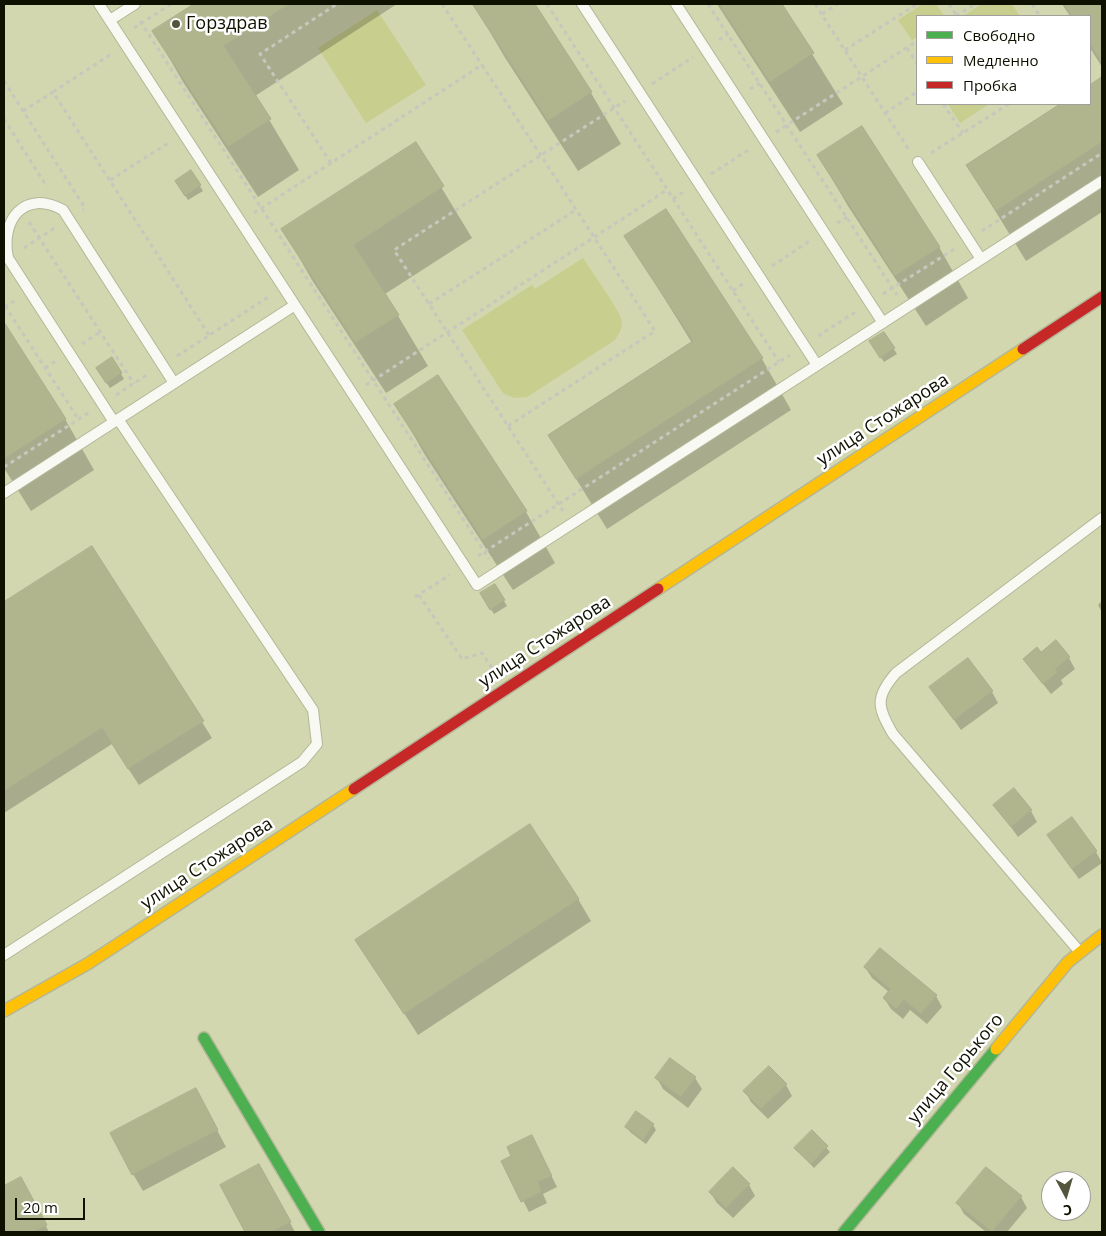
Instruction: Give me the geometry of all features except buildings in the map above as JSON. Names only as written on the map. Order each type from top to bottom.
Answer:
[{"type":"street","name":"улица Стожарова","points":[[4,1011],[88,963],[1102,297]]},
{"type":"street","name":"улица Горького","points":[[844,1232],[1068,962],[1102,935]]},
{"type":"street","points":[[204,1038],[319,1232]]},
{"type":"lane","points":[[99,4],[477,585],[1102,181]]},
{"type":"lane","points":[[582,4],[817,365]]},
{"type":"lane","points":[[676,4],[883,323]]},
{"type":"lane","points":[[110,20],[133,5]]},
{"type":"lane","points":[[918,162],[981,259]]},
{"type":"lane","points":[[4,955],[302,762],[317,744],[313,710],[116,420],[103,404],[8,258],[6,233],[14,213],[36,203],[46,203],[66,215],[174,383]]},
{"type":"lane","points":[[4,493],[295,305]]},
{"type":"lane","points":[[1079,952],[893,734],[883,718],[879,701],[885,686],[896,673],[1102,518]]},
{"type":"path","points":[[23,111],[53,92],[123,41],[141,23],[171,4]]},
{"type":"path","points":[[331,163],[260,54],[337,4]]},
{"type":"path","points":[[442,4],[655,331],[508,426]]},
{"type":"path","points":[[547,4],[779,362]]},
{"type":"path","points":[[708,4],[906,308]]},
{"type":"path","points":[[815,4],[918,162],[1007,105]]},
{"type":"path","points":[[822,14],[838,4]]},
{"type":"path","points":[[845,50],[917,4]]},
{"type":"path","points":[[949,4],[955,15]]},
{"type":"path","points":[[958,15],[975,4]]},
{"type":"path","points":[[1032,4],[1039,15]]},
{"type":"path","points":[[133,5],[141,23],[497,572]]},
{"type":"path","points":[[572,524],[394,250],[728,34]]},
{"type":"path","points":[[862,76],[916,42]]},
{"type":"path","points":[[907,48],[916,62]]},
{"type":"path","points":[[241,222],[482,65]]},
{"type":"path","points":[[4,81],[86,208],[66,215],[39,238],[8,258]]},
{"type":"path","points":[[53,92],[210,335]]},
{"type":"path","points":[[886,113],[916,93]]},
{"type":"path","points":[[944,105],[962,133]]},
{"type":"path","points":[[110,180],[204,120]]},
{"type":"path","points":[[5,122],[66,215]]},
{"type":"path","points":[[415,597],[1102,153]]},
{"type":"path","points":[[352,394],[668,190]]},
{"type":"path","points":[[21,209],[134,384]]},
{"type":"path","points":[[429,304],[576,210]]},
{"type":"path","points":[[733,291],[847,217]]},
{"type":"path","points":[[4,467],[283,287]]},
{"type":"path","points":[[5,306],[90,437]]},
{"type":"path","points":[[419,594],[462,659],[482,653],[505,689]]},
{"type":"green space","points":[[923,4],[936,4],[943,15],[916,15],[916,38],[912,40],[898,20]]},
{"type":"green space","points":[[982,4],[1012,4],[1019,15],[965,15]]},
{"type":"green space","points":[[377,10],[426,85],[366,123],[318,48]]},
{"type":"green space","points":[[949,105],[987,105],[960,123]]},
{"type":"green space","points":[[583,258],[620,316],[622,325],[618,336],[615,340],[527,397],[514,398],[503,393],[462,330],[532,285],[535,289]]},
{"type":"traffic: fast","points":[[204,1038],[319,1232]]},
{"type":"traffic: fast","points":[[844,1232],[996,1049]]},
{"type":"traffic: slow","points":[[658,589],[1023,349]]},
{"type":"traffic: slow","points":[[4,1011],[89,963],[354,789]]},
{"type":"traffic: slow","points":[[996,1049],[1068,962],[1102,935]]},
{"type":"traffic: jam","points":[[1023,349],[1102,297]]},
{"type":"traffic: jam","points":[[354,789],[658,589]]},
{"type":"place","name":"Горздрав","points":[[176,24]]}]
